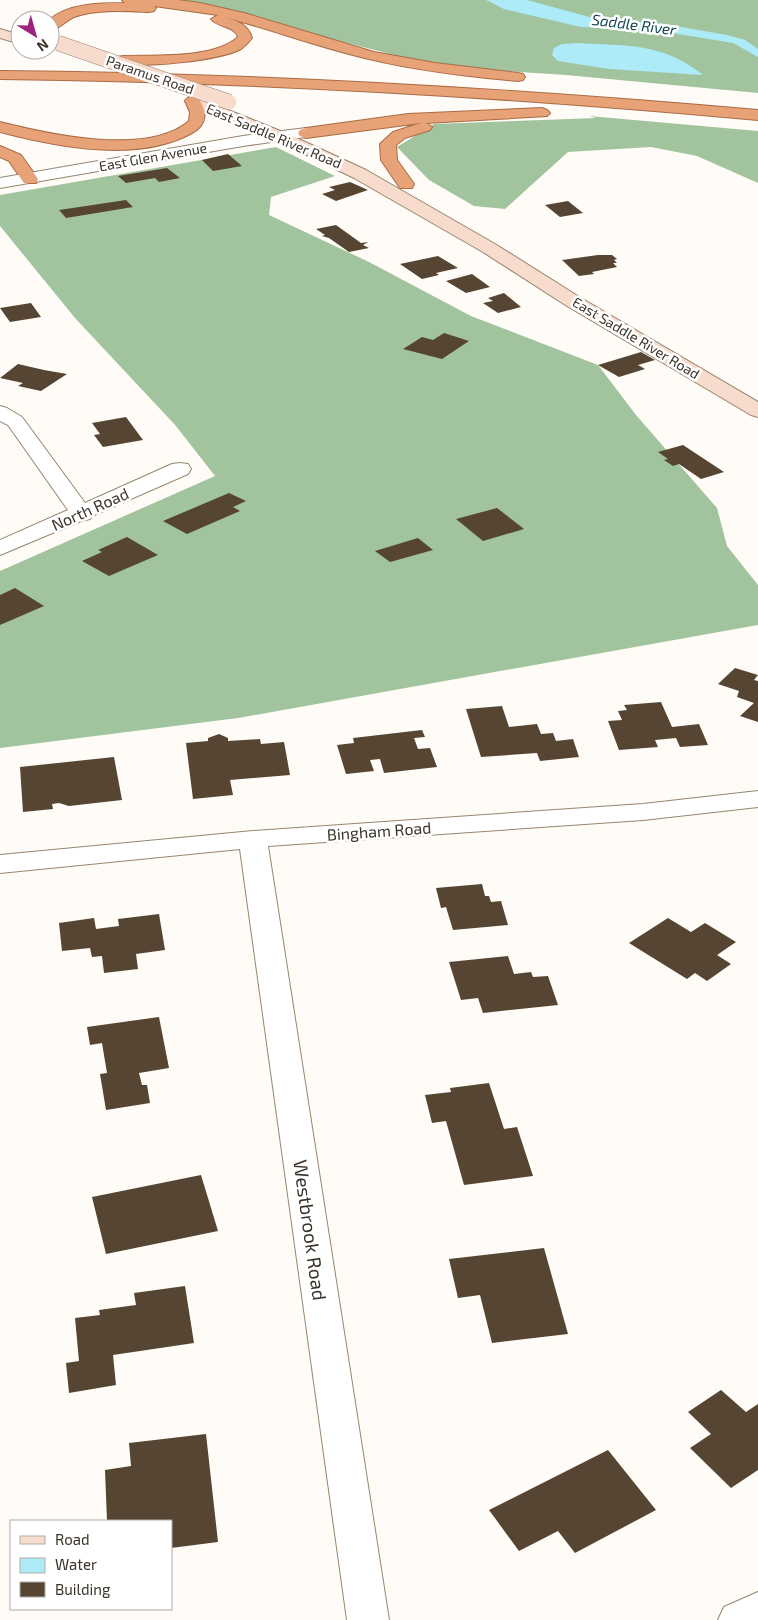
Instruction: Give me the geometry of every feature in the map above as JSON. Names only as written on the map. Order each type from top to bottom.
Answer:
[{"type":"highway","points":[[129,0],[179,4],[216,11],[355,52],[400,62],[452,70],[530,78]]},
{"type":"highway","points":[[111,7],[139,7],[180,11],[218,19],[235,25],[245,34],[243,41],[231,48],[202,55],[51,43],[61,18],[84,11],[111,7]]},
{"type":"highway","points":[[60,44],[203,67],[372,75],[756,106]]},
{"type":"highway","points":[[0,75],[262,81],[756,106]]},
{"type":"highway","points":[[8,90],[33,86],[72,84],[262,81]]},
{"type":"highway","points":[[704,96],[756,106]]},
{"type":"highway","points":[[0,127],[79,142],[117,144],[141,142],[171,136],[191,127],[198,119],[199,114],[193,101]]},
{"type":"highway","points":[[306,133],[408,119],[497,114],[600,115],[758,122]]},
{"type":"highway","points":[[406,184],[389,160],[387,148],[391,140],[409,131],[438,123],[497,114]]},
{"type":"highway","points":[[0,151],[15,158],[30,178]]},
{"type":"main road","name":"Paramus Road","points":[[60,46],[229,102],[306,133]]},
{"type":"main road","name":"East Saddle River Road","points":[[60,47],[282,136],[360,174],[489,248],[574,302],[758,411]]},
{"type":"main road","name":"East Saddle River Road","points":[[306,133],[406,184],[434,203],[489,248]]},
{"type":"street","name":"East Glen Avenue","points":[[0,184],[243,141],[306,133]]},
{"type":"street","points":[[0,412],[15,421],[82,514]]},
{"type":"street","name":"North Road","points":[[0,548],[82,514],[180,469]]},
{"type":"street","name":"Bingham Road","points":[[0,864],[253,839],[643,812],[758,799]]},
{"type":"street","name":"Westbrook Road","points":[[253,839],[368,1620]]},
{"type":"street","points":[[739,1620],[758,1610]]},
{"type":"green space","points":[[138,0],[758,0],[758,93],[566,75],[441,67],[192,3]]},
{"type":"green space","points":[[589,116],[758,131],[758,183],[697,156],[651,147],[568,152],[505,209],[474,206],[429,180],[397,147],[434,124],[596,118]]},
{"type":"green space","points":[[276,147],[335,176],[271,197],[269,215],[369,262],[471,316],[598,365],[636,415],[717,508],[727,546],[758,585],[758,625],[238,718],[0,748],[0,571],[215,476],[176,426],[75,318],[0,226],[0,195]]},
{"type":"water","name":"Saddle River","points":[[486,0],[527,0],[593,18],[664,24],[727,35],[745,40],[758,49],[758,57],[733,43],[648,29],[581,27],[504,9]]},
{"type":"water","points":[[562,44],[627,46],[658,51],[688,64],[703,75],[609,69],[558,61],[552,55],[554,48]]},
{"type":"building","points":[[228,154],[242,166],[213,171],[202,160]]},
{"type":"building","points":[[167,168],[180,178],[159,182],[155,178],[126,183],[118,176]]},
{"type":"building","points":[[350,182],[368,190],[336,201],[322,194],[335,190],[329,187]]},
{"type":"building","points":[[126,200],[133,207],[66,218],[59,210]]},
{"type":"building","points":[[568,201],[583,213],[560,217],[545,205]]},
{"type":"building","points":[[336,225],[361,243],[368,242],[363,245],[369,248],[349,252],[329,238],[322,236],[325,235],[316,229]]},
{"type":"building","points":[[612,255],[617,259],[614,260],[617,263],[613,263],[617,267],[592,272],[594,274],[579,276],[562,260]]},
{"type":"building","points":[[438,256],[458,268],[436,273],[439,275],[422,279],[400,264]]},
{"type":"building","points":[[472,274],[490,287],[466,293],[446,281]]},
{"type":"building","points":[[504,293],[521,307],[498,313],[483,303],[493,301],[488,298]]},
{"type":"building","points":[[31,303],[41,317],[10,322],[0,308]]},
{"type":"building","points":[[444,333],[469,341],[442,359],[403,349],[422,337],[433,340]]},
{"type":"building","points":[[641,352],[655,360],[638,365],[645,369],[619,377],[598,365]]},
{"type":"building","points":[[18,364],[67,374],[41,391],[18,386],[23,383],[0,378]]},
{"type":"building","points":[[126,417],[143,440],[103,447],[94,435],[100,434],[92,423]]},
{"type":"building","points":[[683,445],[724,472],[701,479],[679,464],[673,466],[664,460],[668,459],[658,452]]},
{"type":"building","points":[[229,493],[246,501],[233,507],[240,511],[187,534],[163,521]]},
{"type":"building","points":[[497,508],[524,529],[483,541],[456,519]]},
{"type":"building","points":[[127,537],[158,555],[109,576],[82,561],[102,552],[98,550]]},
{"type":"building","points":[[418,538],[433,550],[390,562],[375,551]]},
{"type":"building","points":[[15,588],[44,606],[0,625],[0,595]]},
{"type":"building","points":[[735,668],[758,675],[754,680],[758,681],[758,722],[740,716],[754,703],[737,697],[739,691],[718,684]]},
{"type":"building","points":[[661,702],[672,727],[699,724],[708,745],[680,747],[676,738],[655,740],[658,747],[619,750],[608,721],[622,720],[618,711],[627,710],[624,705]]},
{"type":"building","points":[[502,706],[509,727],[537,724],[541,734],[553,733],[556,741],[573,739],[579,757],[540,761],[537,753],[481,757],[466,709]]},
{"type":"building","points":[[422,730],[425,737],[414,738],[418,749],[430,748],[437,767],[384,773],[380,759],[370,760],[374,771],[346,774],[337,745],[354,743],[353,738]]},
{"type":"building","points":[[219,734],[228,738],[228,741],[260,739],[261,744],[284,742],[290,775],[230,780],[233,795],[193,799],[186,743],[208,741],[208,738]]},
{"type":"building","points":[[114,757],[122,800],[69,806],[59,803],[52,804],[53,809],[23,812],[20,767]]},
{"type":"building","points":[[482,884],[485,896],[489,896],[491,902],[501,901],[508,925],[453,930],[446,907],[441,908],[436,888]]},
{"type":"building","points":[[159,914],[165,950],[136,954],[138,969],[104,973],[102,956],[92,957],[90,948],[62,951],[59,923],[94,918],[96,929],[119,926],[118,919]]},
{"type":"building","points":[[668,918],[691,932],[705,923],[736,942],[717,955],[731,964],[707,981],[695,973],[687,979],[629,943]]},
{"type":"building","points":[[508,956],[514,974],[531,972],[533,977],[548,976],[558,1005],[483,1013],[478,998],[461,1000],[449,962]]},
{"type":"building","points":[[159,1017],[169,1068],[139,1073],[142,1085],[147,1085],[150,1103],[106,1110],[100,1074],[107,1073],[102,1043],[90,1045],[87,1027]]},
{"type":"building","points":[[489,1083],[504,1129],[517,1127],[533,1176],[464,1185],[446,1121],[432,1123],[425,1095],[451,1092],[450,1088]]},
{"type":"building","points":[[201,1175],[218,1231],[106,1254],[92,1197]]},
{"type":"building","points":[[544,1248],[568,1334],[492,1343],[480,1295],[458,1298],[449,1259]]},
{"type":"building","points":[[185,1286],[194,1343],[113,1355],[116,1385],[69,1393],[66,1363],[79,1361],[75,1318],[100,1315],[99,1310],[136,1305],[134,1293]]},
{"type":"building","points":[[721,1390],[746,1412],[758,1404],[758,1470],[731,1488],[690,1448],[711,1434],[688,1412]]},
{"type":"building","points":[[206,1434],[218,1542],[172,1548],[172,1520],[107,1520],[105,1470],[131,1466],[129,1443]]},
{"type":"building","points":[[608,1450],[656,1510],[575,1553],[558,1531],[519,1551],[489,1510]]}]
